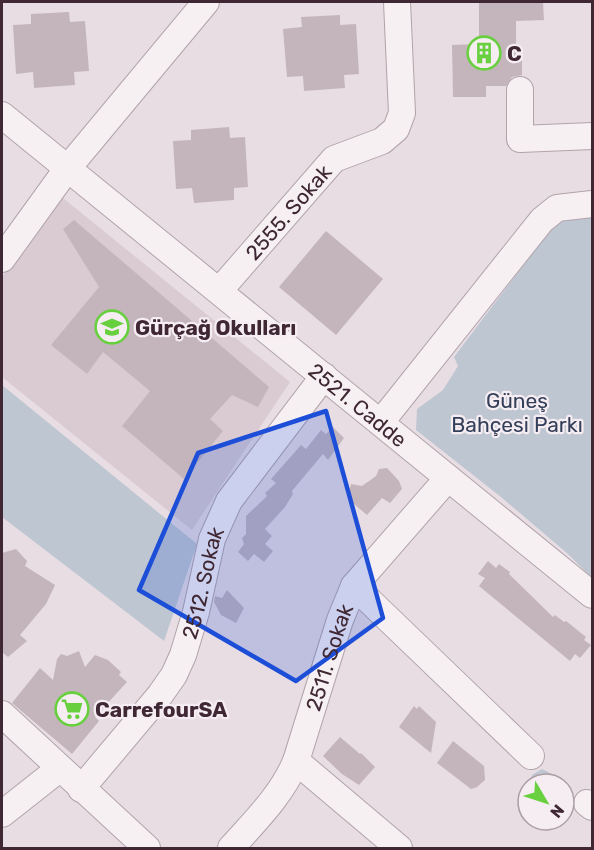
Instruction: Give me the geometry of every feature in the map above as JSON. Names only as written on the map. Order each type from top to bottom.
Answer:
[{"type":"street","points":[[2,259],[67,169],[206,2]]},
{"type":"street","name":"2555. Sokak","points":[[219,291],[334,159],[377,143],[396,129],[402,113],[397,2]]},
{"type":"street","points":[[520,90],[520,139],[592,135]]},
{"type":"street","name":"2521. Cadde","points":[[2,115],[592,595]]},
{"type":"street","points":[[381,422],[542,220],[557,208],[592,204]]},
{"type":"street","name":"2512. Sokak","points":[[81,789],[174,675],[183,655],[196,612],[212,539],[229,501],[324,376]]},
{"type":"street","name":"2511. Sokak","points":[[231,849],[288,779],[296,761],[340,620],[354,586],[448,478]]},
{"type":"street","points":[[354,586],[531,756]]},
{"type":"street","points":[[2,714],[147,849]]},
{"type":"street","points":[[296,761],[399,849]]},
{"type":"street","points":[[2,814],[60,769]]},
{"type":"highlighted area","points":[[326,411],[383,618],[296,681],[139,590],[198,453]]},
{"type":"shaded area","name":"Gürçağ Okulları","points":[[58,194],[290,382],[192,530],[2,377],[2,277]]},
{"type":"green space","name":"Güneş Bahçesi Parkı","points":[[592,215],[592,578],[568,554],[501,497],[416,430],[417,409],[443,390],[458,366],[454,357],[559,218]]},
{"type":"green space","points":[[2,385],[197,544],[164,641],[2,517]]},
{"type":"building","name":"C","points":[[479,2],[543,2],[544,20],[516,21],[516,60],[522,60],[522,75],[512,77],[506,86],[486,86],[486,97],[453,97],[452,45],[479,44]]},
{"type":"building","points":[[69,12],[70,22],[85,21],[89,71],[74,72],[75,85],[34,88],[33,72],[16,74],[13,25],[31,24],[31,14]]},
{"type":"building","points":[[340,15],[340,25],[356,24],[359,74],[344,75],[345,88],[304,91],[303,76],[287,77],[283,29],[302,27],[301,17]]},
{"type":"building","points":[[229,127],[230,138],[245,137],[248,187],[234,188],[234,200],[194,203],[192,188],[176,189],[173,141],[191,140],[191,130]]},
{"type":"building","name":"Gürçağ Okulları","points":[[74,220],[269,387],[258,407],[232,395],[210,419],[223,431],[184,479],[122,426],[150,391],[103,352],[87,374],[51,345],[99,287],[63,229]]},
{"type":"building","points":[[326,231],[383,279],[336,335],[279,287]]},
{"type":"building","points":[[333,427],[344,438],[328,460],[323,454],[292,491],[293,494],[285,507],[265,529],[272,536],[265,544],[273,551],[264,562],[254,554],[248,561],[238,552],[244,544],[242,538],[246,534],[246,516],[267,496],[265,493],[276,483],[271,479],[301,445],[306,449],[321,430],[326,434]]},
{"type":"building","points":[[387,468],[399,481],[402,489],[390,503],[382,498],[367,515],[354,504],[349,493],[351,484],[362,486],[376,476],[379,469]]},
{"type":"building","points":[[16,549],[27,561],[25,566],[55,585],[46,604],[20,635],[27,641],[8,657],[2,652],[2,553]]},
{"type":"building","points":[[488,561],[496,568],[499,564],[510,572],[509,574],[553,617],[555,615],[564,622],[566,621],[586,637],[584,640],[591,645],[580,658],[575,654],[570,661],[479,586],[485,578],[478,574]]},
{"type":"building","points":[[227,590],[244,608],[236,623],[221,615],[214,602],[215,596],[222,598]]},
{"type":"building","points":[[79,651],[85,667],[95,655],[108,660],[121,672],[119,675],[127,682],[95,717],[99,721],[72,754],[12,703],[40,668],[53,680],[57,659],[61,654],[67,656]]},
{"type":"building","points":[[414,706],[417,709],[419,706],[436,722],[431,753],[399,727]]},
{"type":"building","points":[[340,737],[375,767],[359,785],[342,774],[323,756]]},
{"type":"building","points":[[453,741],[484,766],[485,780],[477,787],[471,789],[437,763]]},
{"type":"place","name":"C","points":[[484,53]]},
{"type":"place","name":"Gürçağ Okulları","points":[[112,327]]},
{"type":"place","name":"CarrefourSA","points":[[72,709]]}]
